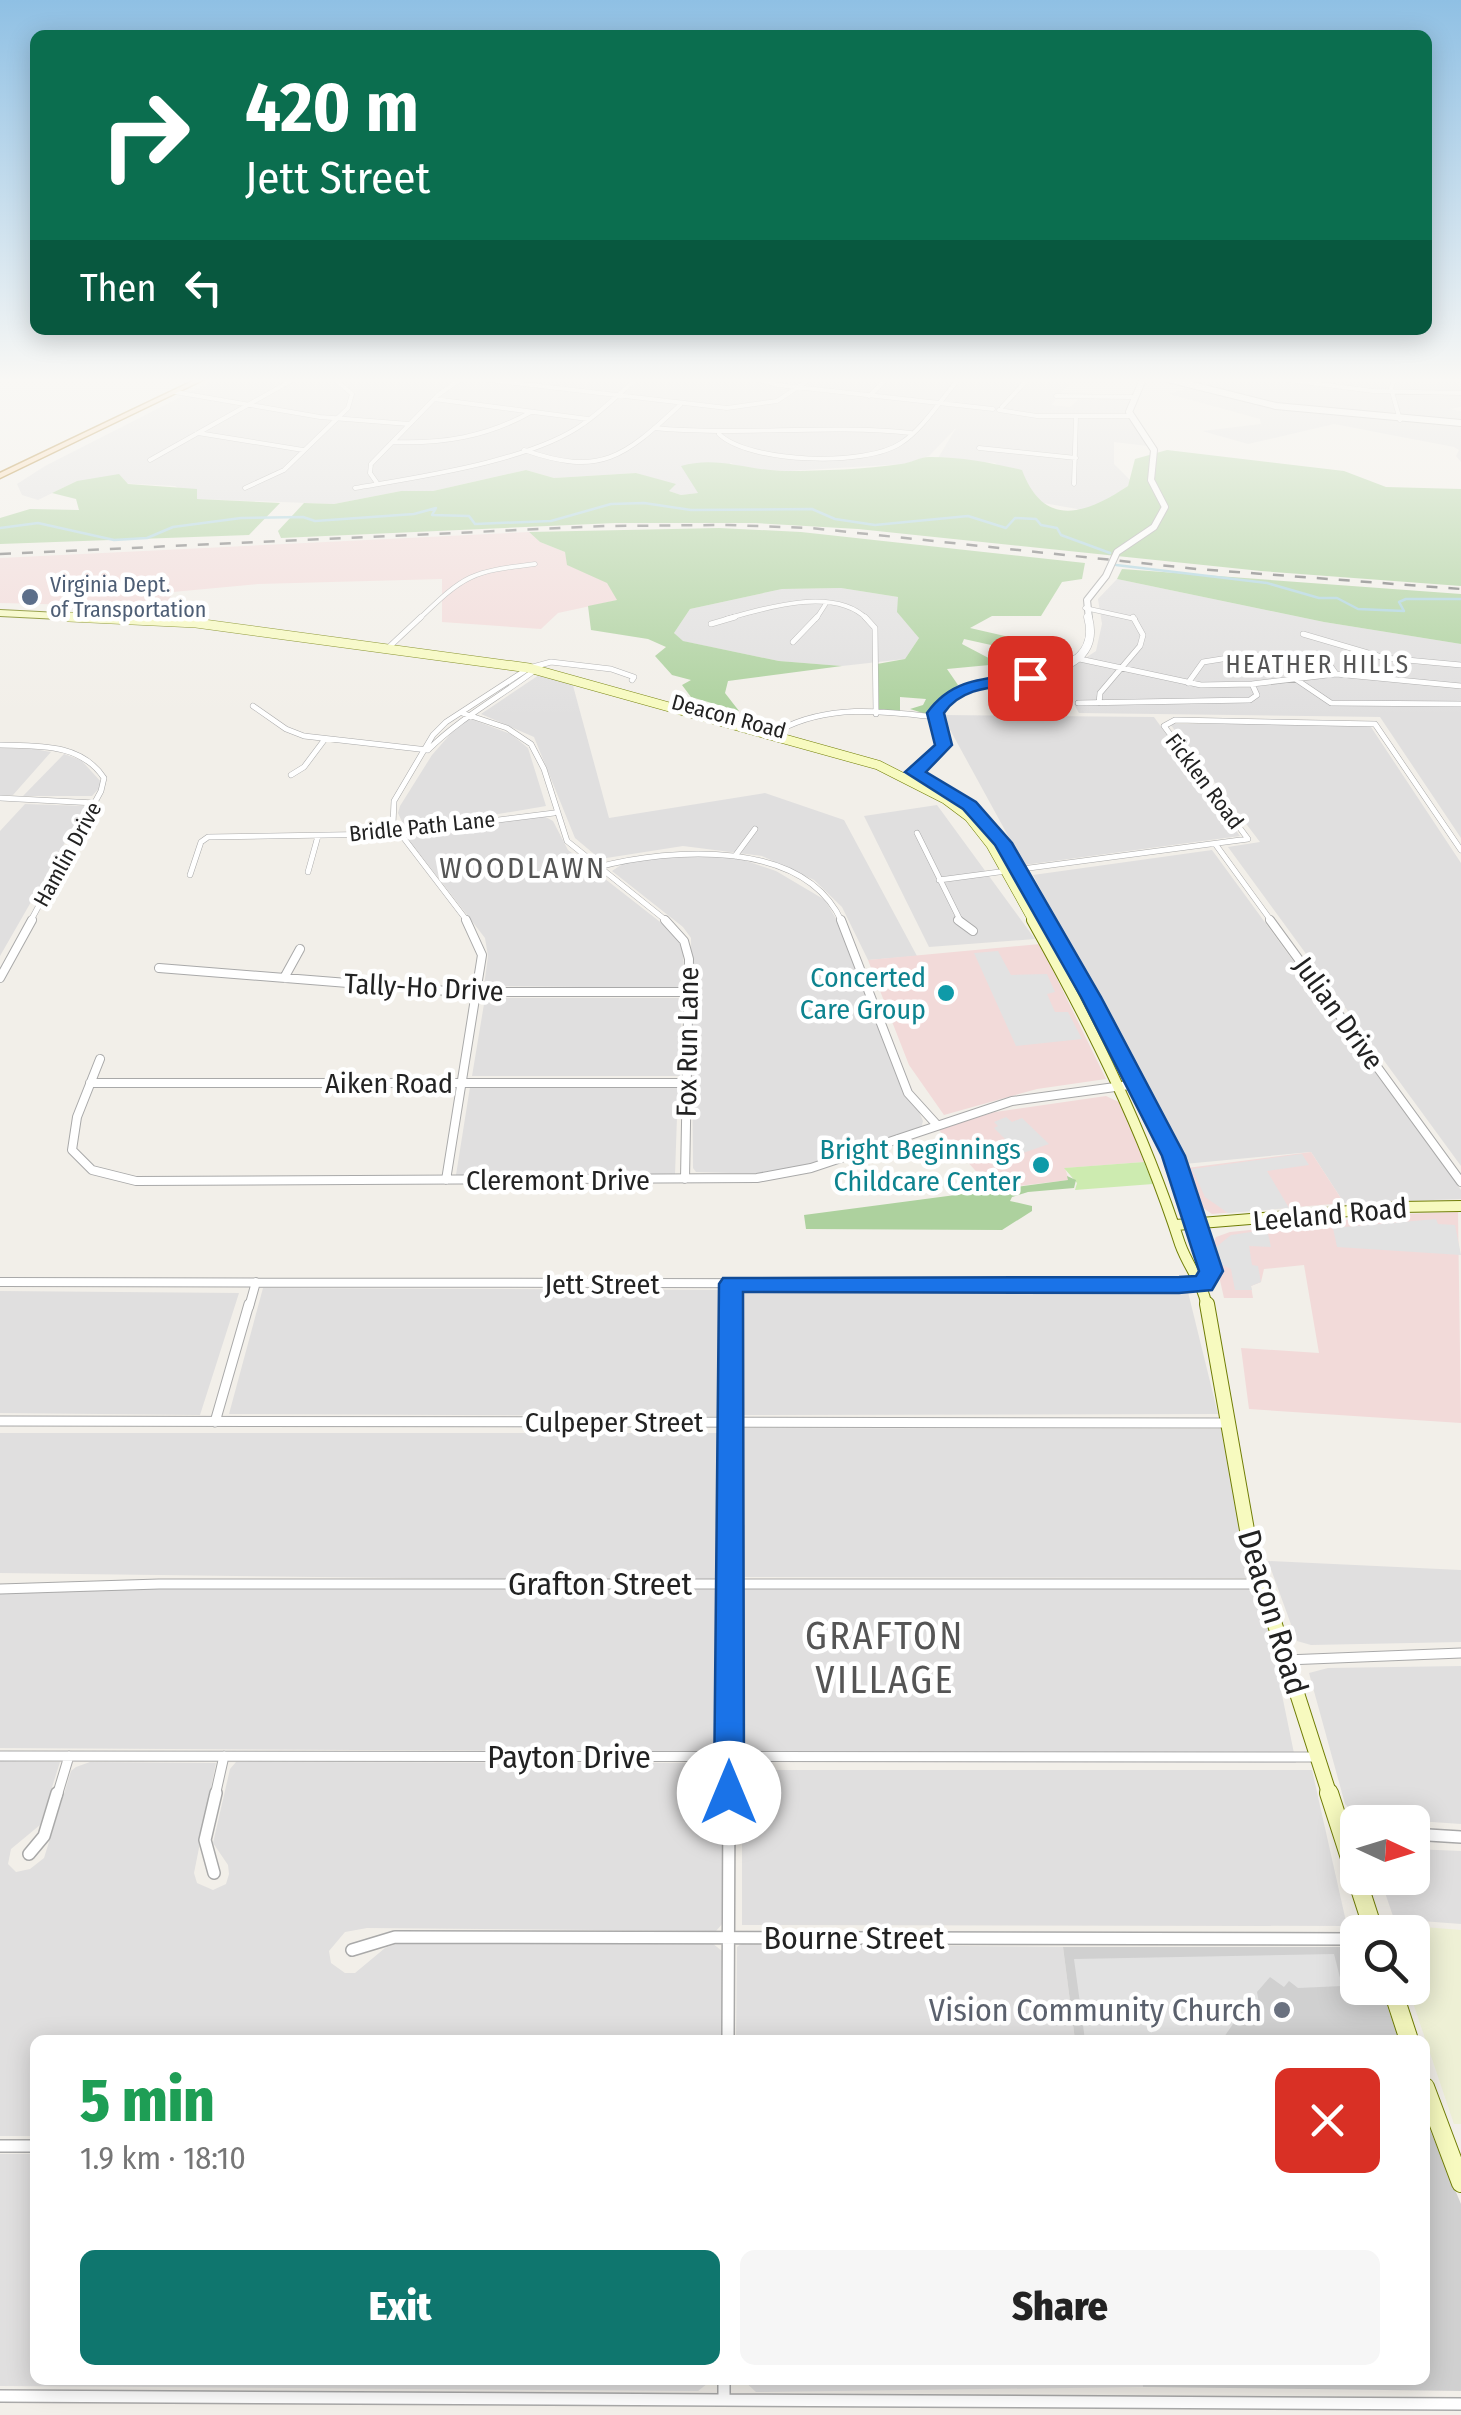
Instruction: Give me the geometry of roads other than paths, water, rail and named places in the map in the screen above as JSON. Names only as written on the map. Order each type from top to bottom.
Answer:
[{"type":"main road","name":"Deacon Road","points":[[0,610],[177,616],[536,667],[885,760],[956,795],[979,814],[1003,843],[1174,1156],[1211,1271],[1203,1284]]},
{"type":"main road","name":"Deacon Road","points":[[536,667],[910,774],[969,817],[992,845],[1122,1086],[1190,1272],[1203,1284],[1240,1502],[1261,1584],[1318,1756],[1340,1808]]},
{"type":"main road","name":"Leeland Road","points":[[1198,1224],[1399,1207],[1461,1206]]},
{"type":"main road","points":[[1176,1225],[1198,1224]]},
{"type":"main road","points":[[1398,2005],[1407,2035]]},
{"type":"main road","points":[[1430,2100],[1461,2183]]},
{"type":"street","points":[[910,774],[929,763],[944,745],[936,717],[942,701],[960,689],[1038,676],[1075,658],[1091,637],[1085,608],[1117,552],[1154,527],[1166,504],[1158,492]]},
{"type":"street","points":[[391,644],[460,580],[488,570],[535,564]]},
{"type":"street","points":[[712,624],[776,606],[825,605],[856,612],[874,624],[876,714]]},
{"type":"street","points":[[793,642],[810,628],[825,605]]},
{"type":"street","points":[[1085,608],[1130,615],[1138,620],[1142,642],[1100,693],[1099,703]]},
{"type":"street","points":[[1303,634],[1386,658],[1461,666]]},
{"type":"street","points":[[1188,683],[1192,672],[1209,659],[1220,657],[1307,657],[1326,661],[1336,674]]},
{"type":"street","points":[[1075,658],[1188,683],[1252,684],[1336,674],[1461,686]]},
{"type":"street","points":[[446,1180],[482,962],[478,937],[399,833],[391,818],[392,806],[428,750],[465,714],[536,667],[551,662],[611,669],[631,676],[632,680]]},
{"type":"street","points":[[1294,678],[1327,703],[1461,704]]},
{"type":"street","points":[[1078,703],[1250,700],[1258,695],[1252,684]]},
{"type":"street","points":[[253,706],[292,732],[325,740],[428,750]]},
{"type":"street","name":"Fox Run Lane","points":[[465,714],[510,730],[531,743],[538,753],[554,813],[568,840],[678,932],[689,960],[684,1179]]},
{"type":"street","points":[[780,730],[813,716],[936,717]]},
{"type":"street","name":"Ficklen Road","points":[[939,880],[1248,839],[1164,726],[1168,721],[1374,724],[1460,849]]},
{"type":"street","points":[[291,775],[304,768],[325,740]]},
{"type":"street","name":"Hamlin Drive","points":[[0,745],[59,749],[87,758],[104,778],[95,803],[0,978]]},
{"type":"street","points":[[0,798],[95,803]]},
{"type":"street","name":"Bridle Path Lane","points":[[190,875],[202,841],[229,836],[399,833],[554,813]]},
{"type":"street","points":[[735,856],[755,829]]},
{"type":"street","points":[[918,833],[958,919],[974,931]]},
{"type":"street","points":[[308,872],[318,836]]},
{"type":"street","name":"Julian Drive","points":[[1216,845],[1461,1182]]},
{"type":"street","points":[[598,867],[666,852],[735,856],[787,872],[830,902],[846,931],[908,1093],[937,1125]]},
{"type":"street","points":[[284,978],[300,949]]},
{"type":"street","name":"Tally-Ho Drive","points":[[159,968],[478,993],[689,992]]},
{"type":"street","name":"Cleremont Drive","points":[[100,1059],[77,1117],[72,1150],[82,1163],[114,1178],[684,1179],[795,1172],[1012,1101],[1137,1084]]},
{"type":"street","name":"Aiken Road","points":[[90,1083],[687,1082]]},
{"type":"street","name":"Jett Street","points":[[0,1282],[1203,1284]]},
{"type":"street","points":[[215,1422],[256,1282]]},
{"type":"street","points":[[728,2035],[731,1284]]},
{"type":"street","name":"Culpeper Street","points":[[0,1421],[1228,1424]]},
{"type":"street","name":"Grafton Street","points":[[0,1589],[183,1584],[1261,1584]]},
{"type":"street","points":[[1285,1660],[1461,1653]]},
{"type":"street","name":"Payton Drive","points":[[0,1756],[1318,1756]]},
{"type":"street","points":[[29,1854],[44,1836],[70,1756]]},
{"type":"street","points":[[214,1873],[205,1840],[224,1756]]},
{"type":"street","points":[[1430,1835],[1461,1837]]},
{"type":"street","name":"Bourne Street","points":[[352,1950],[395,1937],[1340,1939]]},
{"type":"street","points":[[0,2146],[30,2146]]},
{"type":"street","points":[[724,2385],[724,2400]]},
{"type":"street","points":[[0,2396],[1461,2404]]},
{"type":"waterway","points":[[0,528],[38,523],[114,540],[147,538],[173,527],[241,518],[303,517],[315,521],[414,514],[436,508],[432,515],[469,516],[475,524],[551,521],[611,504],[644,503],[691,510],[812,509],[835,519],[875,525],[968,516],[1006,528],[1015,518],[1036,519],[1041,525],[1057,528],[1061,535],[1110,553]]},
{"type":"waterway","points":[[1116,565],[1267,583],[1319,598],[1337,598],[1358,609],[1404,611],[1399,602],[1406,599],[1461,599]]},
{"type":"railway","points":[[0,554],[605,526],[727,525],[811,528],[1197,569],[1461,589]]},
{"type":"place","name":"Virginia Dept. of Transportation","points":[[30,597]]},
{"type":"place","name":"Concerted Care Group","points":[[946,993]]},
{"type":"place","name":"Bright Beginnings Childcare Center","points":[[1041,1165]]},
{"type":"place","name":"Vision Community Church","points":[[1282,2010]]},
{"type":"district","name":"HEATHER HILLS","points":[[1318,664]]},
{"type":"district","name":"WOODLAWN","points":[[523,868]]},
{"type":"district","name":"GRAFTON VILLAGE","points":[[885,1658]]}]
